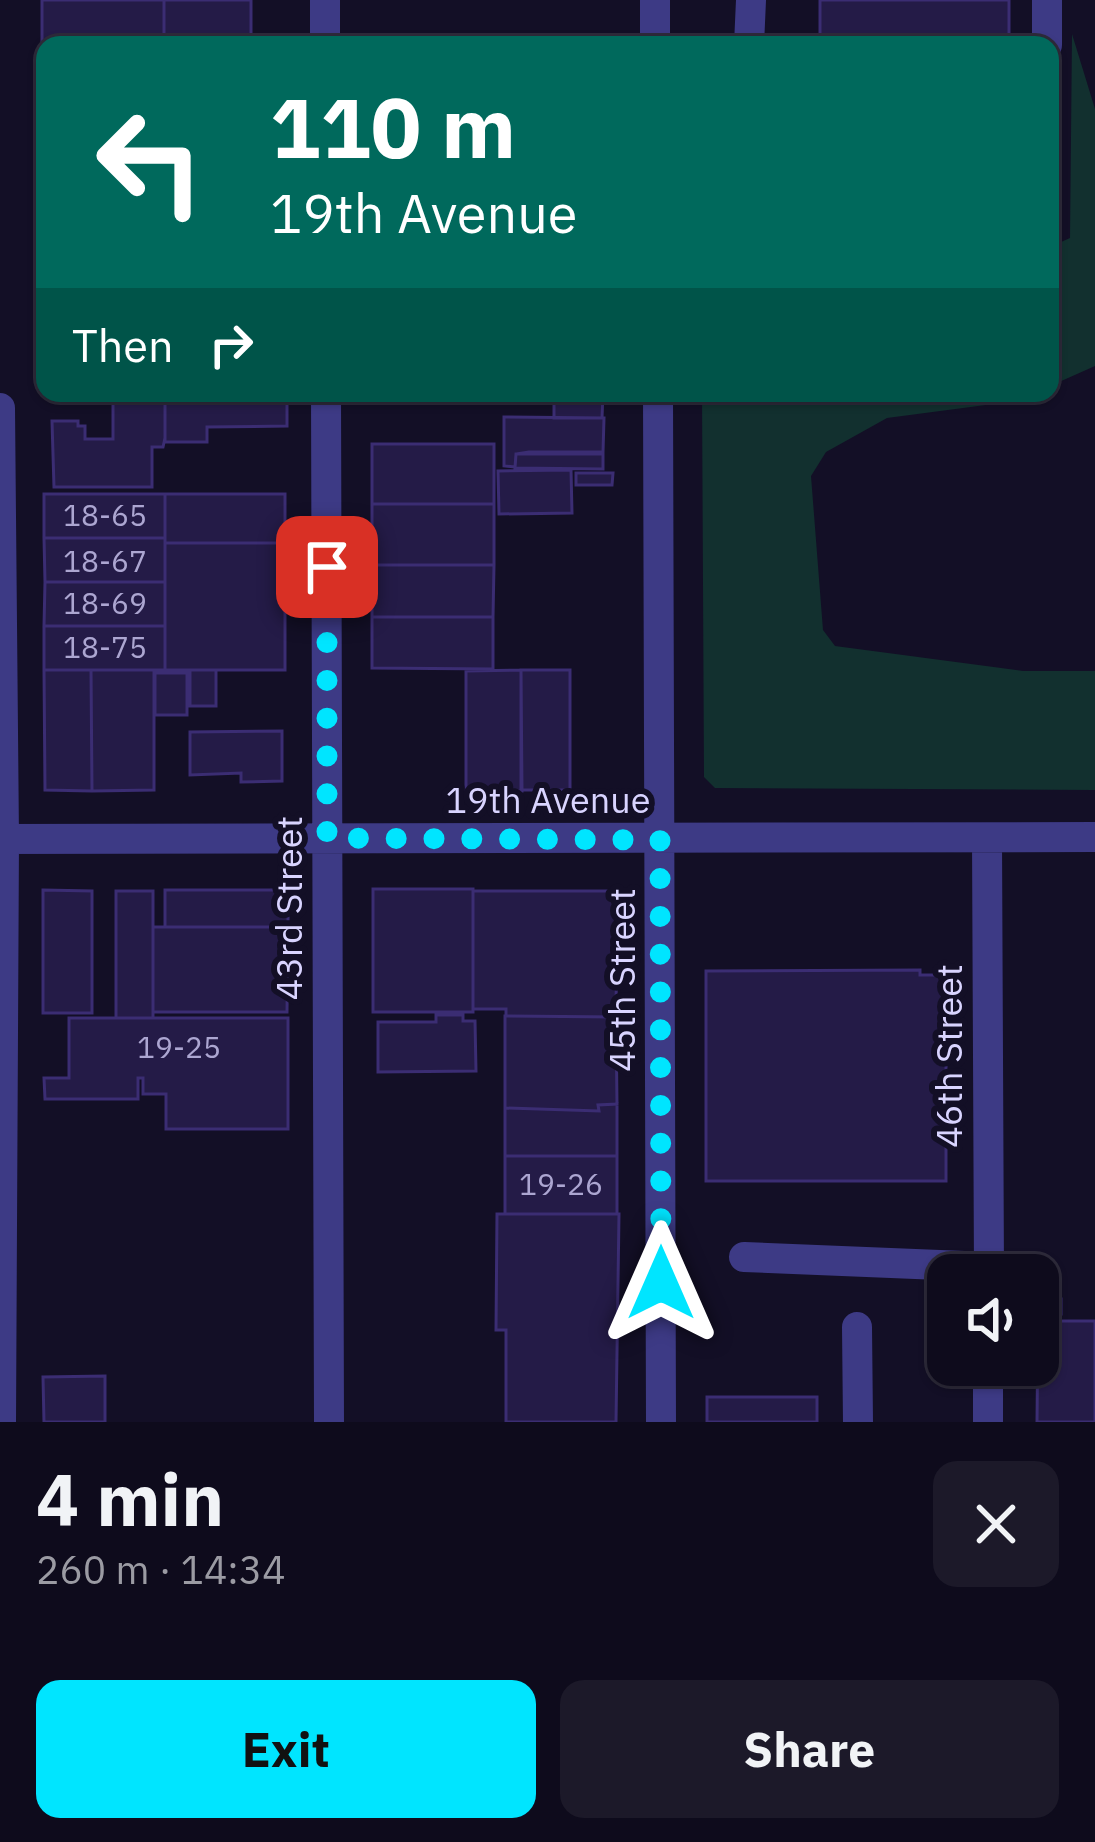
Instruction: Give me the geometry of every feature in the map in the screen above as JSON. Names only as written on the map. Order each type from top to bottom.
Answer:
[{"type":"street","points":[[325,0],[326,36]]},
{"type":"street","points":[[655,0],[655,36]]},
{"type":"street","points":[[749,36],[751,0]]},
{"type":"street","points":[[1047,0],[1047,36]]},
{"type":"street","name":"43rd Street","points":[[326,402],[329,1422]]},
{"type":"street","name":"45th Street","points":[[658,402],[661,1422]]},
{"type":"street","points":[[0,408],[1,1422]]},
{"type":"street","name":"19th Avenue","points":[[2,839],[1095,837]]},
{"type":"street","name":"46th Street","points":[[988,838],[988,1254]]},
{"type":"street","points":[[744,1257],[927,1268]]},
{"type":"street","points":[[857,1327],[858,1422]]},
{"type":"street","points":[[988,1386],[988,1422]]},
{"type":"green space","points":[[1072,34],[1095,109],[1095,366],[1059,382],[1059,243],[1070,238]]},
{"type":"green space","points":[[702,402],[1008,402],[887,418],[826,452],[811,476],[823,630],[835,646],[1023,671],[1095,671],[1095,790],[715,788],[704,777]]},
{"type":"building","points":[[42,0],[164,0],[164,36],[42,36]]},
{"type":"building","points":[[164,0],[251,0],[251,36],[164,36]]},
{"type":"building","points":[[820,0],[1009,0],[1009,36],[820,36]]},
{"type":"building","points":[[113,402],[165,402],[163,447],[152,447],[152,487],[54,487],[52,421],[78,421],[78,426],[85,426],[85,439],[113,439]]},
{"type":"building","points":[[165,402],[287,402],[287,426],[207,427],[207,442],[165,442]]},
{"type":"building","points":[[554,402],[603,402],[602,418],[554,418]]},
{"type":"building","points":[[504,417],[604,418],[603,452],[529,452],[516,454],[515,467],[504,466]]},
{"type":"building","points":[[372,444],[494,444],[494,504],[372,504]]},
{"type":"building","points":[[516,454],[603,454],[603,469],[515,468]]},
{"type":"building","points":[[571,470],[572,513],[499,514],[498,471]]},
{"type":"building","points":[[576,473],[613,473],[612,485],[576,485]]},
{"type":"building","points":[[44,494],[165,494],[165,538],[44,538]]},
{"type":"building","points":[[165,494],[285,494],[285,543],[165,543]]},
{"type":"building","points":[[372,504],[494,504],[494,565],[372,565]]},
{"type":"building","points":[[44,538],[165,538],[165,582],[45,582]]},
{"type":"building","points":[[165,543],[285,543],[285,670],[165,670]]},
{"type":"building","points":[[372,565],[494,565],[493,617],[372,617]]},
{"type":"building","points":[[45,582],[165,582],[165,626],[44,626]]},
{"type":"building","points":[[372,617],[493,617],[493,669],[372,668]]},
{"type":"building","points":[[44,626],[165,626],[165,670],[44,670]]},
{"type":"building","points":[[44,670],[91,670],[92,791],[45,790]]},
{"type":"building","points":[[91,670],[154,670],[154,790],[92,791]]},
{"type":"building","points":[[190,670],[216,670],[216,706],[190,706]]},
{"type":"building","points":[[521,670],[570,670],[570,790],[521,790]]},
{"type":"building","points":[[521,670],[522,791],[466,791],[466,671]]},
{"type":"building","points":[[155,673],[187,673],[187,715],[155,715]]},
{"type":"building","points":[[282,731],[282,781],[241,782],[241,773],[190,775],[190,732]]},
{"type":"building","points":[[373,889],[473,889],[473,1012],[373,1012]]},
{"type":"building","points":[[43,890],[92,891],[92,1013],[43,1013]]},
{"type":"building","points":[[165,890],[288,890],[288,927],[165,927]]},
{"type":"building","points":[[116,891],[153,891],[153,1018],[116,1018]]},
{"type":"building","points":[[473,891],[617,891],[616,1017],[506,1016],[506,1009],[473,1009]]},
{"type":"building","points":[[153,927],[288,927],[287,1012],[153,1012]]},
{"type":"building","points":[[920,970],[920,975],[946,975],[946,1181],[706,1181],[706,971]]},
{"type":"building","points":[[436,1015],[463,1015],[463,1021],[475,1021],[476,1071],[378,1072],[378,1022],[436,1022]]},
{"type":"building","points":[[505,1016],[616,1017],[617,1104],[598,1105],[599,1111],[505,1108]]},
{"type":"building","points":[[69,1018],[288,1018],[288,1129],[166,1129],[166,1094],[143,1094],[143,1078],[138,1078],[138,1099],[45,1099],[44,1078],[69,1078]]},
{"type":"building","points":[[617,1104],[617,1156],[505,1156],[505,1108],[599,1111],[598,1105]]},
{"type":"building","points":[[505,1156],[617,1156],[617,1214],[505,1214]]},
{"type":"building","points":[[497,1214],[619,1214],[616,1422],[506,1422],[506,1330],[496,1330]]},
{"type":"building","points":[[1059,1321],[1095,1321],[1095,1422],[1037,1422],[1037,1386],[1059,1386]]},
{"type":"building","points":[[105,1376],[105,1422],[44,1422],[43,1377]]},
{"type":"building","points":[[707,1397],[817,1397],[817,1422],[707,1422]]},
{"type":"route","points":[[327,567],[327,838],[660,840],[661,1283]]}]
